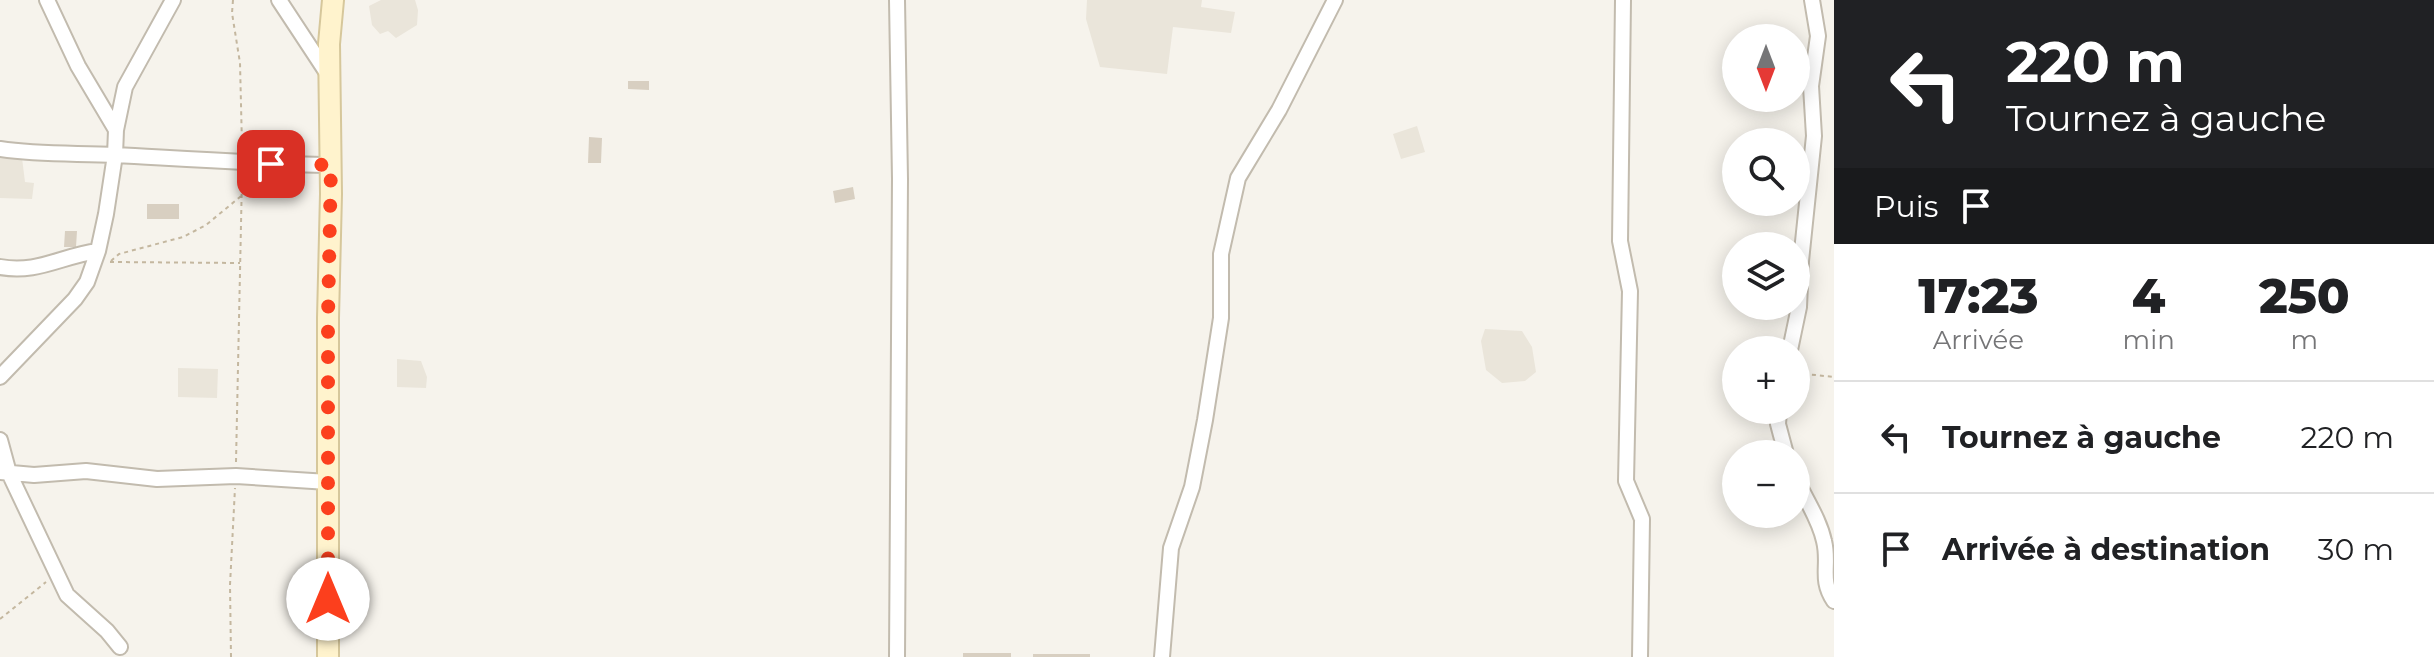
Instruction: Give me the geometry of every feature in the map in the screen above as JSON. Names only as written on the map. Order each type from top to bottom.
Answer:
[{"type":"street","points":[[47,0],[78,66],[116,130]]},
{"type":"street","points":[[0,377],[75,299],[87,282],[98,251],[125,87],[173,0]]},
{"type":"street","points":[[279,0],[330,77]]},
{"type":"street","points":[[328,657],[329,44],[333,0]]},
{"type":"street","points":[[897,0],[900,179],[897,657]]},
{"type":"street","points":[[1162,657],[1171,548],[1192,487],[1205,420],[1221,318],[1221,254],[1238,178],[1279,110],[1335,0]]},
{"type":"street","points":[[1623,0],[1620,241],[1630,291],[1626,481],[1642,519],[1640,657]]},
{"type":"street","points":[[1793,336],[1799,307],[1814,136],[1811,86],[1818,36],[1812,0]]},
{"type":"street","points":[[0,149],[48,155],[331,165]]},
{"type":"street","points":[[0,267],[24,270],[98,251]]},
{"type":"street","points":[[0,440],[5,472],[67,595],[120,647]]},
{"type":"street","points":[[5,472],[34,475],[86,471],[157,479],[236,476],[328,482]]},
{"type":"street","points":[[1810,508],[1821,531],[1827,559],[1824,582],[1834,601]]},
{"type":"path","points":[[231,657],[230,585],[236,476],[242,164],[240,63],[232,13],[233,0]]},
{"type":"path","points":[[109,262],[119,254],[183,237],[206,225],[240,197],[276,178]]},
{"type":"path","points":[[98,251],[109,262],[240,263]]},
{"type":"path","points":[[1810,374],[1834,377]]},
{"type":"path","points":[[0,619],[27,595],[58,575]]},
{"type":"shaded area","points":[[381,0],[415,0],[417,25],[396,38],[388,31],[380,34],[372,25],[369,6]]},
{"type":"shaded area","points":[[1087,0],[1202,0],[1201,7],[1235,12],[1231,33],[1173,27],[1167,74],[1100,67],[1086,19]]},
{"type":"shaded area","points":[[1417,126],[1425,152],[1401,159],[1393,134]]},
{"type":"shaded area","points":[[0,158],[22,158],[25,182],[34,183],[32,199],[0,198]]},
{"type":"shaded area","points":[[1485,329],[1522,331],[1532,347],[1536,372],[1525,381],[1502,383],[1486,370],[1481,341]]},
{"type":"shaded area","points":[[397,359],[421,361],[427,377],[426,388],[397,387]]},
{"type":"shaded area","points":[[178,368],[218,369],[217,398],[178,397]]},
{"type":"building","points":[[628,81],[649,81],[649,90],[628,89]]},
{"type":"building","points":[[589,137],[602,138],[601,163],[588,163]]},
{"type":"building","points":[[853,187],[855,199],[835,203],[833,191]]},
{"type":"building","points":[[147,204],[179,204],[179,219],[147,219]]},
{"type":"building","points":[[65,231],[77,231],[76,247],[64,247]]},
{"type":"building","points":[[963,653],[1011,653],[1011,657],[963,657]]},
{"type":"building","points":[[1033,654],[1090,654],[1090,657],[1033,657]]},
{"type":"route","points":[[271,164],[331,165],[328,599]]}]
